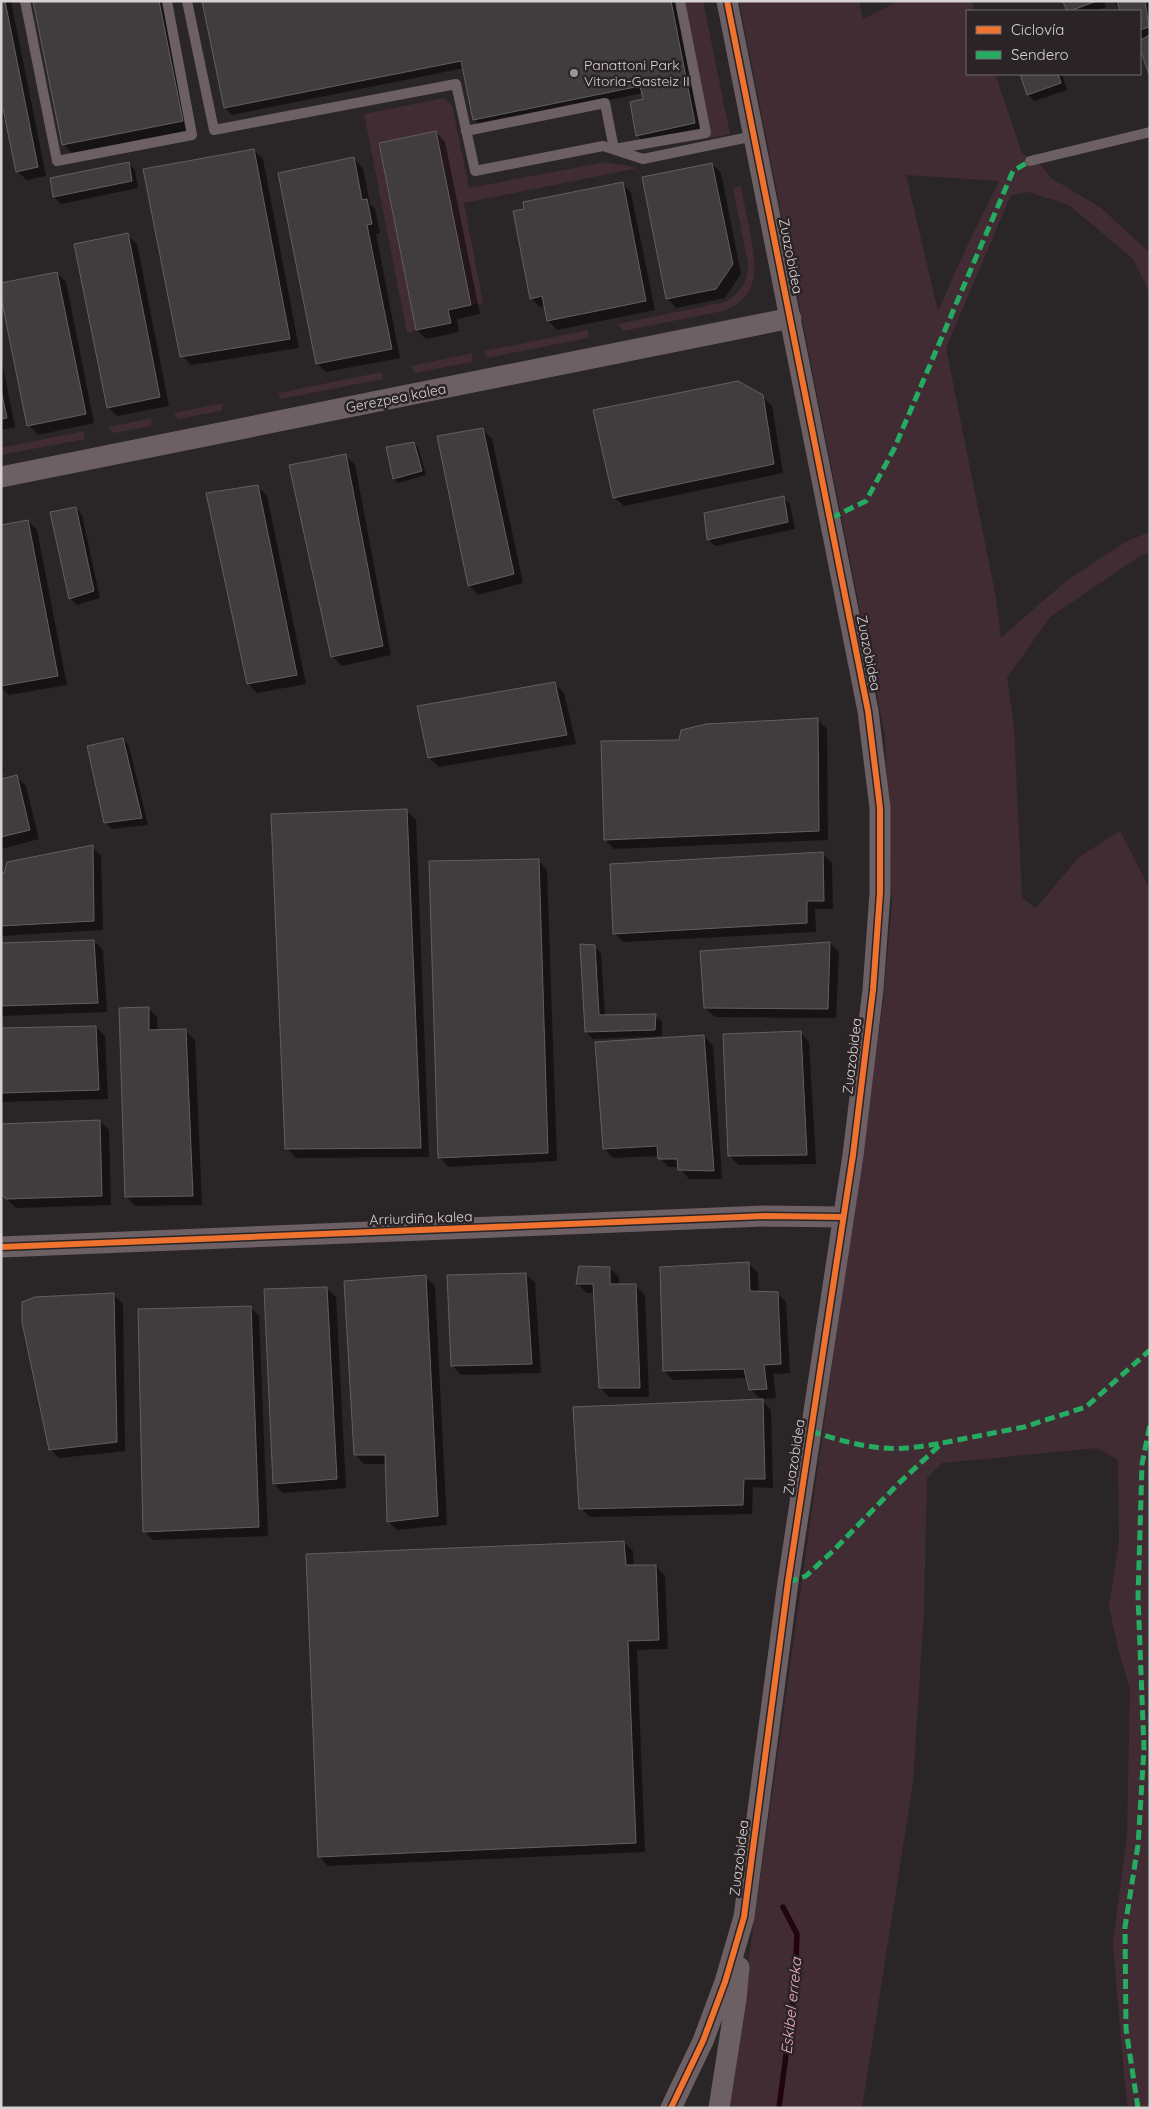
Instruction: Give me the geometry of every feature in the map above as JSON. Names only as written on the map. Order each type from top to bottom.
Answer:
[{"type":"street","name":"Zuazobidea","points":[[671,2108],[703,2041],[726,1982],[744,1917],[788,1582],[852,1155],[873,990],[880,893],[880,808],[868,711],[727,1]]},
{"type":"street","name":"Gerezpea kalea","points":[[1,477],[791,318]]},
{"type":"street","name":"Arriurdiña kalea","points":[[1,1247],[766,1216],[843,1217]]},
{"type":"street","points":[[719,2108],[736,1999],[744,1917]]},
{"type":"lane","points":[[25,1],[57,161],[192,135],[167,1]]},
{"type":"lane","points":[[187,1],[214,130],[456,84],[474,171],[603,146],[643,159],[754,136]]},
{"type":"lane","points":[[614,149],[706,133],[680,1]]},
{"type":"lane","points":[[466,131],[605,103],[614,149]]},
{"type":"lane","points":[[1030,161],[1150,132]]},
{"type":"shaded area","points":[[685,1],[703,1],[730,134],[711,138]]},
{"type":"shaded area","points":[[739,1],[859,1],[863,19],[899,1],[971,1],[975,10],[966,10],[966,75],[995,75],[1022,153],[1040,164],[1051,178],[1100,207],[1150,253],[1150,293],[1133,259],[1069,205],[1028,192],[1011,195],[946,348],[996,598],[1001,638],[1066,581],[1127,541],[1150,532],[1150,552],[1137,558],[1050,617],[1007,678],[1014,727],[1022,898],[1036,908],[1079,857],[1120,831],[1150,890],[1150,2108],[1128,2108],[1113,1942],[1127,1835],[1130,1689],[1118,1649],[1109,1606],[1119,1542],[1118,1460],[1097,1448],[942,1463],[927,1478],[924,1611],[913,1783],[862,2108],[728,2108],[883,1003],[892,904],[885,736]],"holes":[[[906,175],[999,181],[938,311]]]},
{"type":"shaded area","points":[[443,98],[452,105],[469,188],[606,162],[638,168],[464,203],[483,303],[471,305],[436,131],[379,143],[416,330],[407,333],[364,114]]},
{"type":"shaded area","points":[[741,186],[754,257],[753,279],[745,298],[723,311],[623,331],[618,324],[725,302],[739,291],[745,282],[748,270],[733,188]]},
{"type":"shaded area","points":[[588,330],[588,338],[487,358],[484,351]]},
{"type":"shaded area","points":[[472,353],[472,362],[415,373],[411,366]]},
{"type":"shaded area","points":[[382,372],[383,379],[281,399],[278,393]]},
{"type":"shaded area","points":[[223,403],[221,411],[178,419],[174,413]]},
{"type":"shaded area","points":[[152,418],[151,426],[113,433],[108,427]]},
{"type":"shaded area","points":[[83,431],[85,439],[1,455],[1,448]]},
{"type":"building","points":[[1,1],[5,1],[38,167],[16,172],[3,109],[1,109]]},
{"type":"building","points":[[33,1],[159,1],[183,121],[62,145]]},
{"type":"building","name":"Panattoni Park Vitoria-Gasteiz II","points":[[202,1],[671,1],[695,123],[636,136],[630,102],[643,99],[640,86],[473,120],[461,61],[224,108]]},
{"type":"building","points":[[1060,1],[1097,1],[1073,10],[1067,10],[1063,2]]},
{"type":"building","points":[[1117,1],[1145,1],[1149,27],[1141,30],[1141,10],[1120,10]]},
{"type":"building","points":[[1150,35],[1150,77],[1141,52],[1141,40]]},
{"type":"building","points":[[1020,75],[1058,75],[1061,83],[1027,95]]},
{"type":"building","points":[[436,131],[471,305],[448,310],[451,323],[416,330],[379,143]]},
{"type":"building","points":[[254,149],[290,339],[180,357],[143,169]]},
{"type":"building","points":[[354,157],[362,200],[367,199],[372,224],[367,225],[392,349],[316,364],[278,173]]},
{"type":"building","points":[[129,162],[132,181],[53,197],[50,178]]},
{"type":"building","points":[[712,163],[733,264],[716,289],[666,299],[642,177]]},
{"type":"building","points":[[623,182],[646,301],[547,321],[542,296],[530,299],[513,211],[524,209],[523,202]]},
{"type":"building","points":[[128,233],[160,397],[107,408],[74,244]]},
{"type":"building","points":[[57,272],[86,414],[27,426],[1,297],[1,283]]},
{"type":"building","points":[[738,381],[763,395],[774,464],[613,498],[593,410]]},
{"type":"building","points":[[1,390],[7,418],[1,419]]},
{"type":"building","points":[[483,428],[514,574],[468,586],[437,436]]},
{"type":"building","points":[[414,442],[422,471],[393,479],[386,447]]},
{"type":"building","points":[[346,454],[383,646],[331,657],[289,465]]},
{"type":"building","points":[[258,485],[297,675],[247,684],[206,493]]},
{"type":"building","points":[[784,496],[788,522],[707,540],[704,513]]},
{"type":"building","points":[[76,507],[94,591],[69,599],[50,512]]},
{"type":"building","points":[[28,520],[58,676],[1,686],[1,525]]},
{"type":"building","points":[[555,682],[567,735],[428,758],[417,706]]},
{"type":"building","points":[[818,718],[819,831],[604,840],[601,741],[679,740],[681,730],[706,724]]},
{"type":"building","points":[[123,738],[142,818],[104,823],[87,746]]},
{"type":"building","points":[[17,775],[30,830],[1,837],[1,779]]},
{"type":"building","points":[[407,809],[421,1148],[285,1149],[271,814]]},
{"type":"building","points":[[93,845],[94,921],[1,926],[1,873],[4,873],[7,862]]},
{"type":"building","points":[[823,852],[824,901],[807,901],[807,923],[613,934],[610,864]]},
{"type":"building","points":[[539,859],[548,1153],[438,1158],[429,861]]},
{"type":"building","points":[[94,940],[98,1003],[1,1006],[1,943]]},
{"type":"building","points":[[830,942],[828,1009],[704,1008],[700,951]]},
{"type":"building","points":[[580,944],[595,945],[599,1015],[656,1014],[655,1030],[585,1032]]},
{"type":"building","points":[[149,1007],[149,1030],[186,1029],[193,1196],[125,1197],[119,1008]]},
{"type":"building","points":[[96,1026],[99,1090],[1,1093],[1,1028]]},
{"type":"building","points":[[801,1031],[807,1155],[728,1156],[723,1034]]},
{"type":"building","points":[[704,1035],[714,1171],[678,1170],[677,1159],[658,1159],[657,1146],[603,1149],[595,1042]]},
{"type":"building","points":[[100,1120],[102,1196],[6,1199],[1,1194],[1,1124]]},
{"type":"building","points":[[749,1262],[750,1291],[778,1292],[781,1364],[764,1365],[767,1389],[749,1390],[744,1369],[663,1371],[660,1267]]},
{"type":"building","points":[[579,1266],[610,1267],[610,1284],[636,1284],[640,1388],[599,1388],[593,1284],[576,1284]]},
{"type":"building","points":[[526,1273],[532,1364],[451,1366],[447,1275]]},
{"type":"building","points":[[426,1275],[438,1516],[387,1522],[385,1455],[354,1455],[344,1281]]},
{"type":"building","points":[[327,1287],[337,1479],[273,1484],[264,1289]]},
{"type":"building","points":[[114,1293],[117,1442],[49,1450],[22,1322],[22,1302],[35,1297]]},
{"type":"building","points":[[251,1306],[259,1527],[143,1532],[138,1309]]},
{"type":"building","points":[[763,1399],[765,1479],[744,1479],[743,1505],[579,1509],[573,1407]]},
{"type":"building","points":[[624,1541],[626,1565],[656,1565],[659,1640],[628,1641],[636,1843],[318,1857],[306,1554]]},
{"type":"waterway","name":"Eskibel erreka","points":[[779,2108],[795,1987],[797,1934],[783,1907]]},
{"type":"marked path","points":[[831,518],[866,501],[894,449],[1013,171],[1030,161]]},
{"type":"marked path","points":[[788,1582],[806,1576],[942,1443],[1024,1427],[1086,1407],[1150,1350]]},
{"type":"marked path","points":[[1138,2108],[1126,2029],[1125,1927],[1138,1845],[1144,1749],[1138,1597],[1142,1464],[1150,1425]]},
{"type":"marked path","points":[[811,1431],[870,1447],[895,1449],[942,1443]]},
{"type":"cycle path","points":[[671,2108],[703,2041],[725,1982],[744,1917],[788,1582],[853,1155],[873,990],[880,893],[880,808],[868,711],[727,1]]},
{"type":"cycle path","points":[[1,1247],[766,1216],[843,1217]]},
{"type":"place","name":"Panattoni Park Vitoria-Gasteiz II","points":[[574,73]]}]
